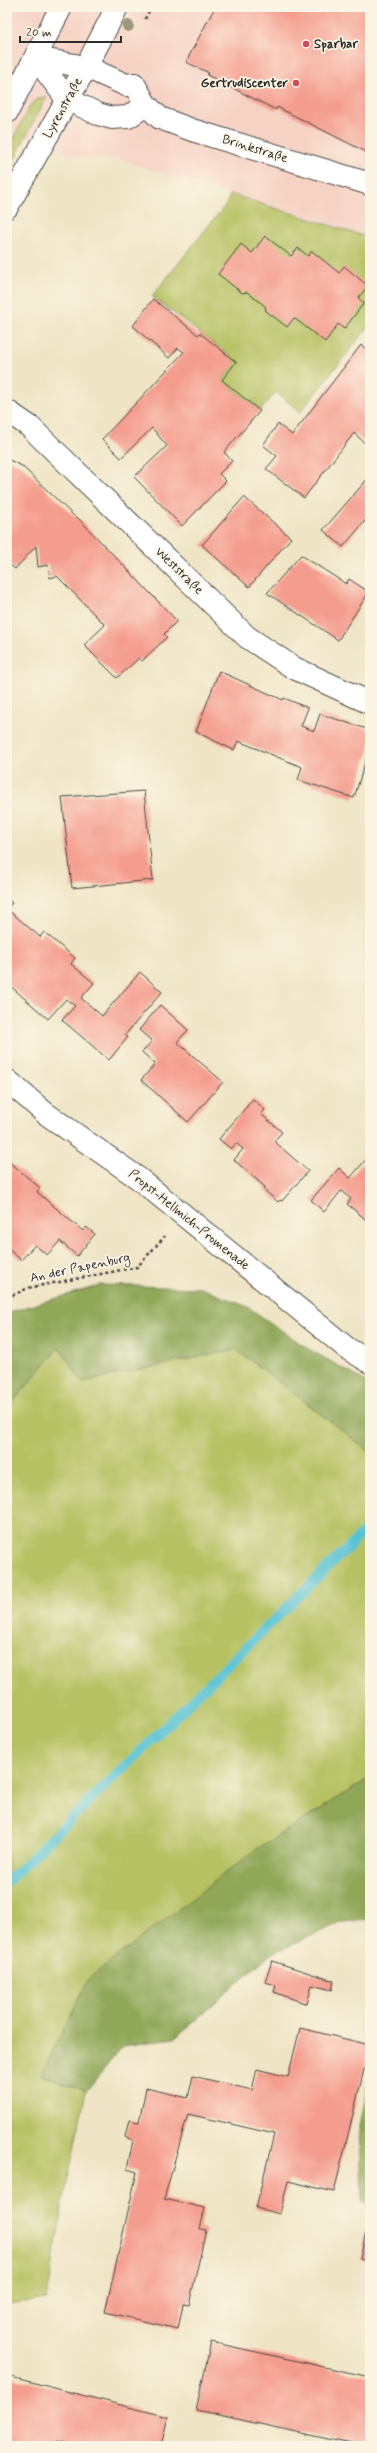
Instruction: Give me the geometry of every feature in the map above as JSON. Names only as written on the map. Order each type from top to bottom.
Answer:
[{"type":"street","points":[[7,112],[61,7]]},
{"type":"street","name":"Lyrenstraße","points":[[7,207],[86,67],[117,7]]},
{"type":"street","points":[[36,58],[67,99],[98,114],[112,118],[128,117],[146,105]]},
{"type":"street","name":"Brinkstraße","points":[[36,58],[86,67],[126,85],[134,84],[146,105],[160,118],[192,130],[370,184]]},
{"type":"street","name":"Weststraße","points":[[7,411],[29,426],[247,637],[294,668],[370,703]]},
{"type":"street","name":"Propst-Hellmich-Promenade","points":[[7,1080],[45,1113],[138,1178],[184,1214],[348,1350],[370,1362]]},
{"type":"path","name":"An der Papenburg","points":[[7,1298],[28,1288],[137,1267],[184,1214]]},
{"type":"shaded area","points":[[7,7],[370,7],[370,238],[118,159],[78,157],[7,129]]},
{"type":"green space","points":[[47,96],[7,173],[7,151],[31,104],[38,99]]},
{"type":"green space","points":[[230,194],[370,238],[370,325],[300,412],[276,392],[260,411],[222,380],[236,361],[152,296],[228,202]]},
{"type":"green space","points":[[101,1285],[201,1288],[248,1307],[307,1348],[370,1384],[370,1452],[236,1349],[82,1382],[59,1347],[7,1409],[7,1316],[13,1311]]},
{"type":"green space","points":[[59,1347],[82,1382],[236,1349],[370,1452],[370,1778],[254,1851],[41,2075],[86,2091],[62,2208],[47,2299],[7,2304],[7,1409]]},
{"type":"green space","points":[[370,1778],[370,1920],[342,1922],[269,1955],[175,2038],[123,2046],[86,2091],[41,2075],[89,1978],[254,1851]]},
{"type":"green space","points":[[370,2079],[370,2207],[362,2202],[360,2125]]},
{"type":"building","name":"Gertrudiscenter","points":[[215,7],[370,7],[370,154],[277,107],[276,110],[207,75],[209,73],[186,62]]},
{"type":"building","points":[[265,236],[291,256],[298,248],[308,256],[312,251],[339,273],[344,266],[368,286],[358,298],[364,303],[344,329],[338,324],[325,342],[294,318],[287,327],[266,311],[265,306],[247,292],[242,293],[218,274],[241,244],[252,253]]},
{"type":"building","points":[[153,299],[198,335],[200,333],[236,362],[222,380],[260,411],[224,452],[232,461],[219,474],[226,481],[182,526],[134,477],[167,446],[152,428],[121,458],[102,439],[184,352],[178,348],[169,358],[133,326]]},
{"type":"building","points":[[361,345],[370,352],[370,448],[354,433],[304,498],[266,469],[277,456],[263,445],[278,424],[292,435]]},
{"type":"building","points":[[7,459],[22,466],[76,518],[77,517],[177,621],[164,634],[167,637],[142,661],[139,658],[117,678],[84,645],[105,625],[57,576],[50,578],[48,565],[38,567],[36,546],[15,569],[7,562]]},
{"type":"building","points":[[370,476],[370,515],[343,547],[323,530]]},
{"type":"building","points":[[244,497],[291,538],[249,587],[202,545]]},
{"type":"building","points":[[301,555],[346,584],[349,579],[369,592],[338,640],[267,593]]},
{"type":"building","points":[[219,671],[283,700],[284,698],[308,708],[301,726],[314,731],[320,714],[370,730],[370,746],[354,798],[298,780],[302,767],[238,741],[234,750],[196,732]]},
{"type":"building","points":[[144,791],[153,880],[72,888],[62,797]]},
{"type":"building","points":[[7,899],[12,903],[7,909]]},
{"type":"building","points":[[7,909],[40,937],[44,932],[75,958],[71,964],[94,983],[81,998],[102,1016],[140,972],[162,992],[125,1035],[128,1037],[109,1060],[62,1020],[75,1006],[66,999],[48,1019],[7,983]]},
{"type":"building","points":[[160,1005],[188,1030],[177,1042],[223,1082],[188,1122],[141,1080],[155,1064],[142,1052],[152,1041],[139,1030]]},
{"type":"building","points":[[253,1099],[265,1110],[261,1114],[282,1132],[274,1141],[308,1171],[282,1201],[280,1200],[278,1202],[263,1189],[265,1187],[234,1160],[243,1149],[236,1143],[231,1149],[219,1139]]},
{"type":"building","points":[[370,1155],[370,1223],[347,1204],[351,1199],[341,1191],[324,1212],[311,1200],[339,1168],[350,1178]]},
{"type":"building","points":[[7,1160],[40,1188],[37,1192],[83,1231],[86,1227],[95,1234],[77,1256],[60,1241],[47,1255],[35,1245],[21,1260],[7,1248]]},
{"type":"building","points":[[272,1961],[334,1981],[332,1990],[312,1985],[307,2004],[274,1992],[276,1985],[265,1982]]},
{"type":"building","points":[[300,2028],[370,2045],[334,2192],[288,2181],[280,2214],[256,2208],[274,2134],[188,2114],[164,2199],[205,2208],[200,2229],[206,2230],[189,2305],[183,2304],[178,2329],[105,2312],[137,2172],[127,2169],[133,2140],[125,2137],[129,2120],[139,2122],[146,2088],[188,2098],[193,2076],[252,2090],[257,2069],[288,2077]]},
{"type":"building","points":[[368,2223],[370,2223],[370,2262],[360,2259]]},
{"type":"building","points":[[211,2342],[370,2377],[370,2446],[360,2446],[196,2410]]},
{"type":"building","points":[[7,2376],[168,2417],[161,2446],[82,2446],[57,2440],[56,2446],[7,2446]]},
{"type":"waterway","points":[[7,1882],[370,1526]]},
{"type":"place","name":"Sparbar","points":[[306,44]]},
{"type":"place","name":"Gertrudiscenter","points":[[296,83]]}]
